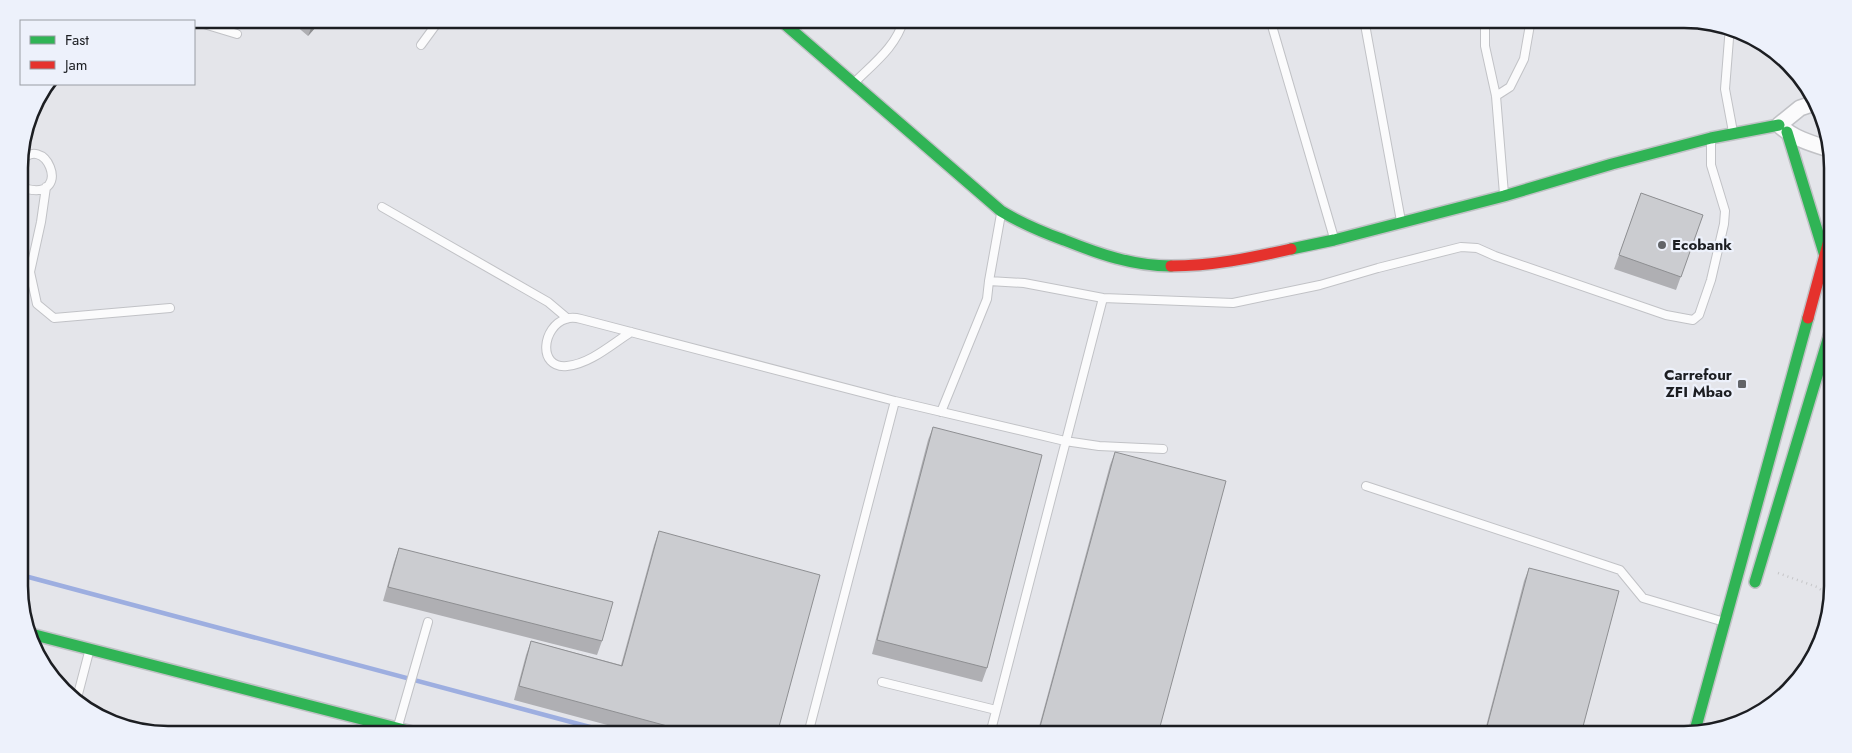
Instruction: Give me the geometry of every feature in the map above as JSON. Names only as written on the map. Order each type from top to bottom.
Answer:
[{"type":"main road","points":[[789,28],[1002,211],[1022,224],[1096,253],[1129,262],[1160,266],[1194,266],[1232,262],[1401,223],[1712,138],[1783,129],[1824,253]]},
{"type":"main road","points":[[1697,725],[1824,260]]},
{"type":"main road","points":[[1752,594],[1824,353]]},
{"type":"main road","points":[[37,635],[389,726]]},
{"type":"street","points":[[1810,105],[1800,108],[1783,129],[1808,143],[1823,147]]},
{"type":"lane","points":[[217,28],[237,34]]},
{"type":"lane","points":[[421,45],[433,28]]},
{"type":"lane","points":[[853,83],[890,49],[902,28]]},
{"type":"lane","points":[[1273,28],[1334,240]]},
{"type":"lane","points":[[1366,28],[1401,223]]},
{"type":"lane","points":[[1485,28],[1485,46],[1496,96],[1504,196]]},
{"type":"lane","points":[[1496,96],[1510,87],[1524,59],[1529,28]]},
{"type":"lane","points":[[1729,35],[1725,88],[1733,134]]},
{"type":"lane","points":[[990,281],[1024,283],[1103,298],[1233,303],[1320,286],[1378,268],[1461,247],[1477,248],[1666,315],[1694,320],[1699,314],[1711,280],[1724,224],[1725,211],[1711,165],[1712,138]]},
{"type":"lane","points":[[28,156],[36,155],[44,158],[50,164],[52,172],[51,180],[46,187],[41,222],[30,272],[37,304],[54,318],[170,308]]},
{"type":"lane","points":[[28,190],[34,191],[46,187]]},
{"type":"lane","points":[[382,207],[548,302],[567,318]]},
{"type":"lane","points":[[941,412],[987,299],[1002,211]]},
{"type":"lane","points":[[992,725],[1103,298]]},
{"type":"lane","points":[[631,332],[576,364],[558,366],[550,361],[547,353],[546,343],[549,333],[555,324],[567,318],[582,319],[896,401],[1065,441],[1099,446],[1163,450]]},
{"type":"lane","points":[[810,726],[896,401]]},
{"type":"lane","points":[[1366,486],[1620,570],[1643,598],[1725,622]]},
{"type":"lane","points":[[398,726],[428,622]]},
{"type":"lane","points":[[78,693],[90,649]]},
{"type":"lane","points":[[882,682],[996,710]]},
{"type":"path","points":[[1760,566],[1817,587],[1824,592]]},
{"type":"building","points":[[1641,193],[1703,215],[1681,277],[1619,255]]},
{"type":"building","points":[[933,427],[1042,455],[987,668],[877,640]]},
{"type":"building","points":[[1115,452],[1226,481],[1160,725],[1040,725]]},
{"type":"building","points":[[659,531],[820,575],[779,726],[666,726],[519,686],[531,641],[622,666]]},
{"type":"building","points":[[399,548],[613,602],[602,641],[388,587]]},
{"type":"building","points":[[1529,568],[1619,591],[1583,725],[1487,725]]},
{"type":"waterway","points":[[28,577],[585,726]]},
{"type":"traffic: fast","points":[[789,28],[1001,211],[1040,230],[1103,254],[1143,264],[1171,266]]},
{"type":"traffic: fast","points":[[1291,249],[1334,240],[1504,196],[1612,164],[1711,138],[1779,125]]},
{"type":"traffic: fast","points":[[1787,132],[1824,253]]},
{"type":"traffic: fast","points":[[1697,725],[1808,318]]},
{"type":"traffic: fast","points":[[1755,582],[1824,353]]},
{"type":"traffic: fast","points":[[37,636],[388,726]]},
{"type":"traffic: jam","points":[[1171,266],[1216,263],[1291,249]]},
{"type":"traffic: jam","points":[[1808,318],[1824,259]]},
{"type":"place","name":"Ecobank","points":[[1662,245]]},
{"type":"place","name":"Carrefour ZFI Mbao","points":[[1742,384]]}]
